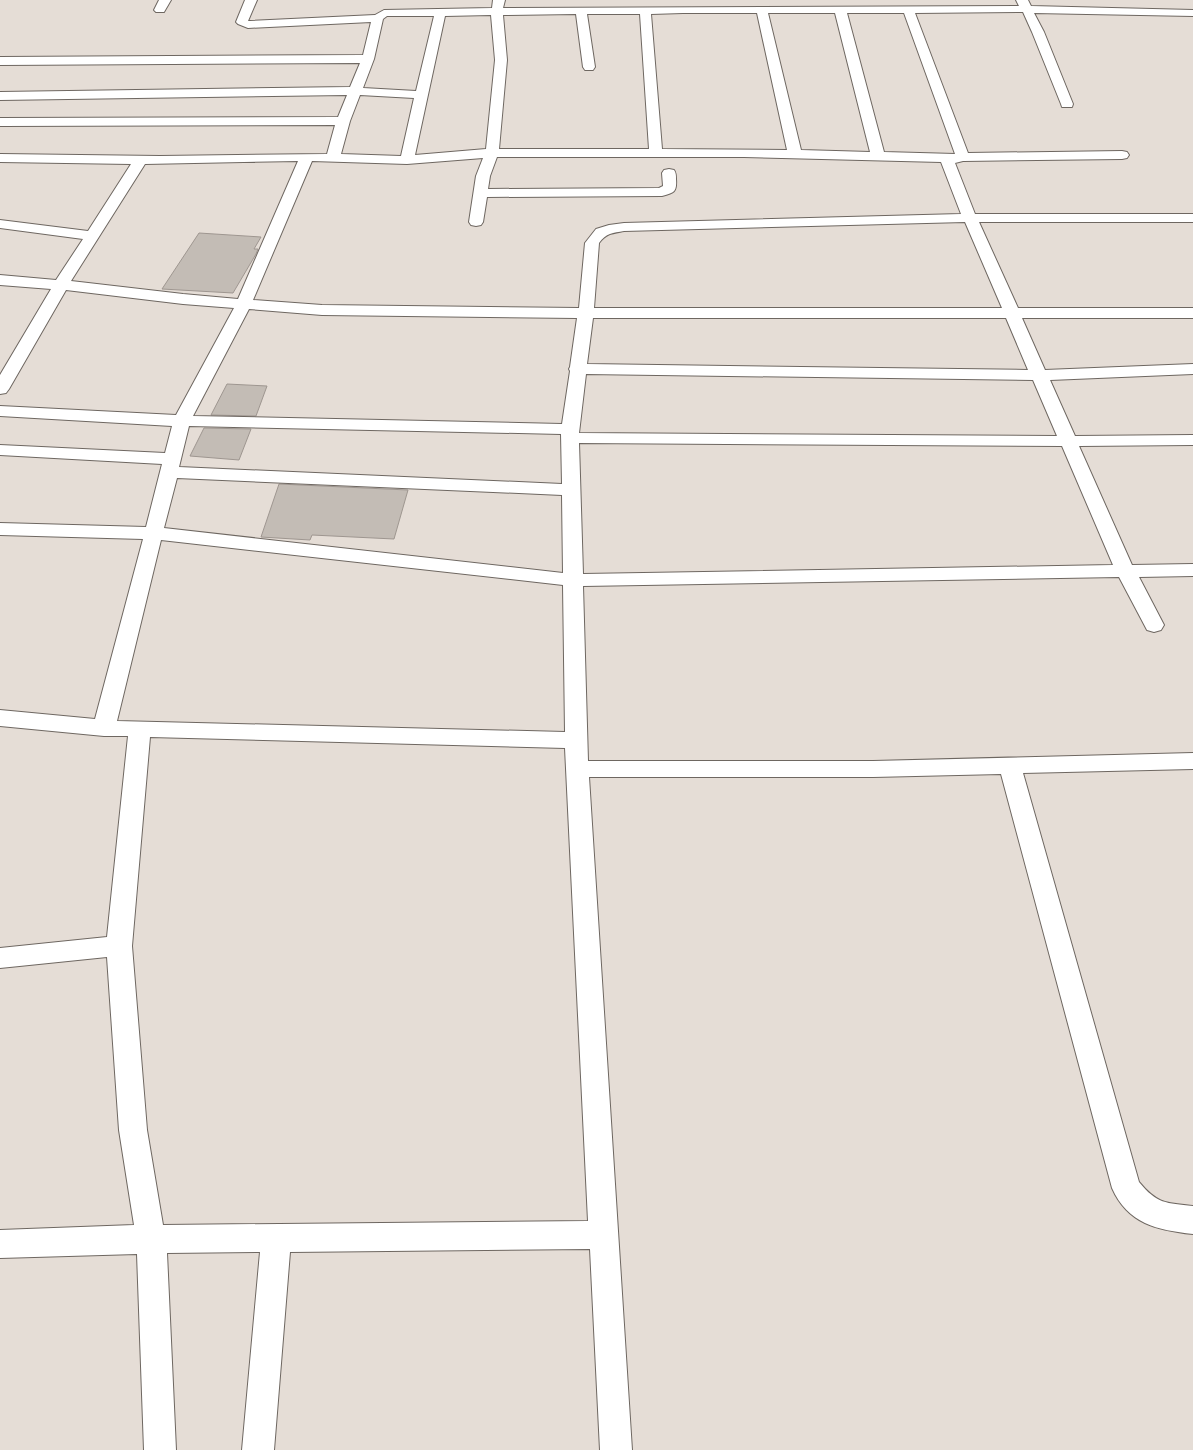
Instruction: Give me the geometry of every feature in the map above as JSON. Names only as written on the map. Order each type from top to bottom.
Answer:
[{"type":"street","points":[[251,0],[242,22],[248,25],[440,13],[498,7],[581,12],[620,6],[645,11],[682,5],[746,5],[762,10],[806,5],[840,10],[867,5],[908,10],[932,5],[1024,5],[1111,12],[1192,14]]},
{"type":"street","points":[[334,158],[343,121],[368,59],[385,0]]},
{"type":"street","points":[[562,0],[562,12]]},
{"type":"street","points":[[1105,0],[1111,12]]},
{"type":"street","points":[[1183,0],[1192,14]]},
{"type":"street","points":[[1024,5],[1038,32],[1067,104]]},
{"type":"street","points":[[476,222],[483,176],[492,153],[501,60],[498,7]]},
{"type":"street","points":[[762,10],[795,154]]},
{"type":"street","points":[[840,10],[878,156]]},
{"type":"street","points":[[908,10],[958,157]]},
{"type":"street","points":[[645,11],[656,153]]},
{"type":"street","points":[[581,12],[589,67]]},
{"type":"street","points":[[407,160],[440,13]]},
{"type":"street","points":[[0,62],[368,59]]},
{"type":"street","points":[[0,96],[355,91],[422,95]]},
{"type":"street","points":[[0,122],[343,121]]},
{"type":"street","points":[[0,158],[141,159],[307,157],[407,160],[492,153],[795,154],[958,157],[1122,155]]},
{"type":"street","points":[[104,728],[182,421],[244,303],[307,157]]},
{"type":"street","points":[[958,157],[947,160],[970,218],[1125,570],[1154,625]]},
{"type":"street","points":[[0,389],[61,285],[141,159]]},
{"type":"street","points":[[480,194],[662,192],[670,188],[669,173]]},
{"type":"street","points":[[616,1450],[576,740],[571,490],[570,433],[577,369],[586,313],[592,243],[597,234],[606,229],[624,227],[970,218],[1193,218]]},
{"type":"street","points":[[0,224],[92,236]]},
{"type":"street","points":[[0,280],[61,285],[183,299],[322,310],[586,313],[1193,313]]},
{"type":"street","points":[[577,369],[1039,375],[1193,369]]},
{"type":"street","points":[[0,411],[182,421],[570,433],[1068,441],[1193,440]]},
{"type":"street","points":[[0,450],[171,465],[571,490]]},
{"type":"street","points":[[0,529],[154,533],[573,580],[1193,570]]},
{"type":"street","points":[[0,718],[104,728],[576,740]]},
{"type":"street","points":[[140,729],[119,946],[133,1130],[151,1239],[160,1450]]},
{"type":"street","points":[[578,769],[873,769],[1193,761]]},
{"type":"street","points":[[1010,766],[1126,1188],[1137,1203],[1148,1211],[1162,1216],[1193,1220]]},
{"type":"street","points":[[0,958],[119,946]]},
{"type":"street","points":[[0,1244],[151,1239],[604,1235]]},
{"type":"street","points":[[258,1450],[276,1238]]},
{"type":"building","points":[[199,233],[261,237],[254,249],[258,249],[256,254],[233,293],[162,289]]},
{"type":"building","points":[[227,384],[267,386],[256,416],[211,415]]},
{"type":"building","points":[[204,428],[251,429],[239,460],[190,456]]},
{"type":"building","points":[[279,484],[408,490],[394,539],[312,535],[310,540],[261,537]]}]
